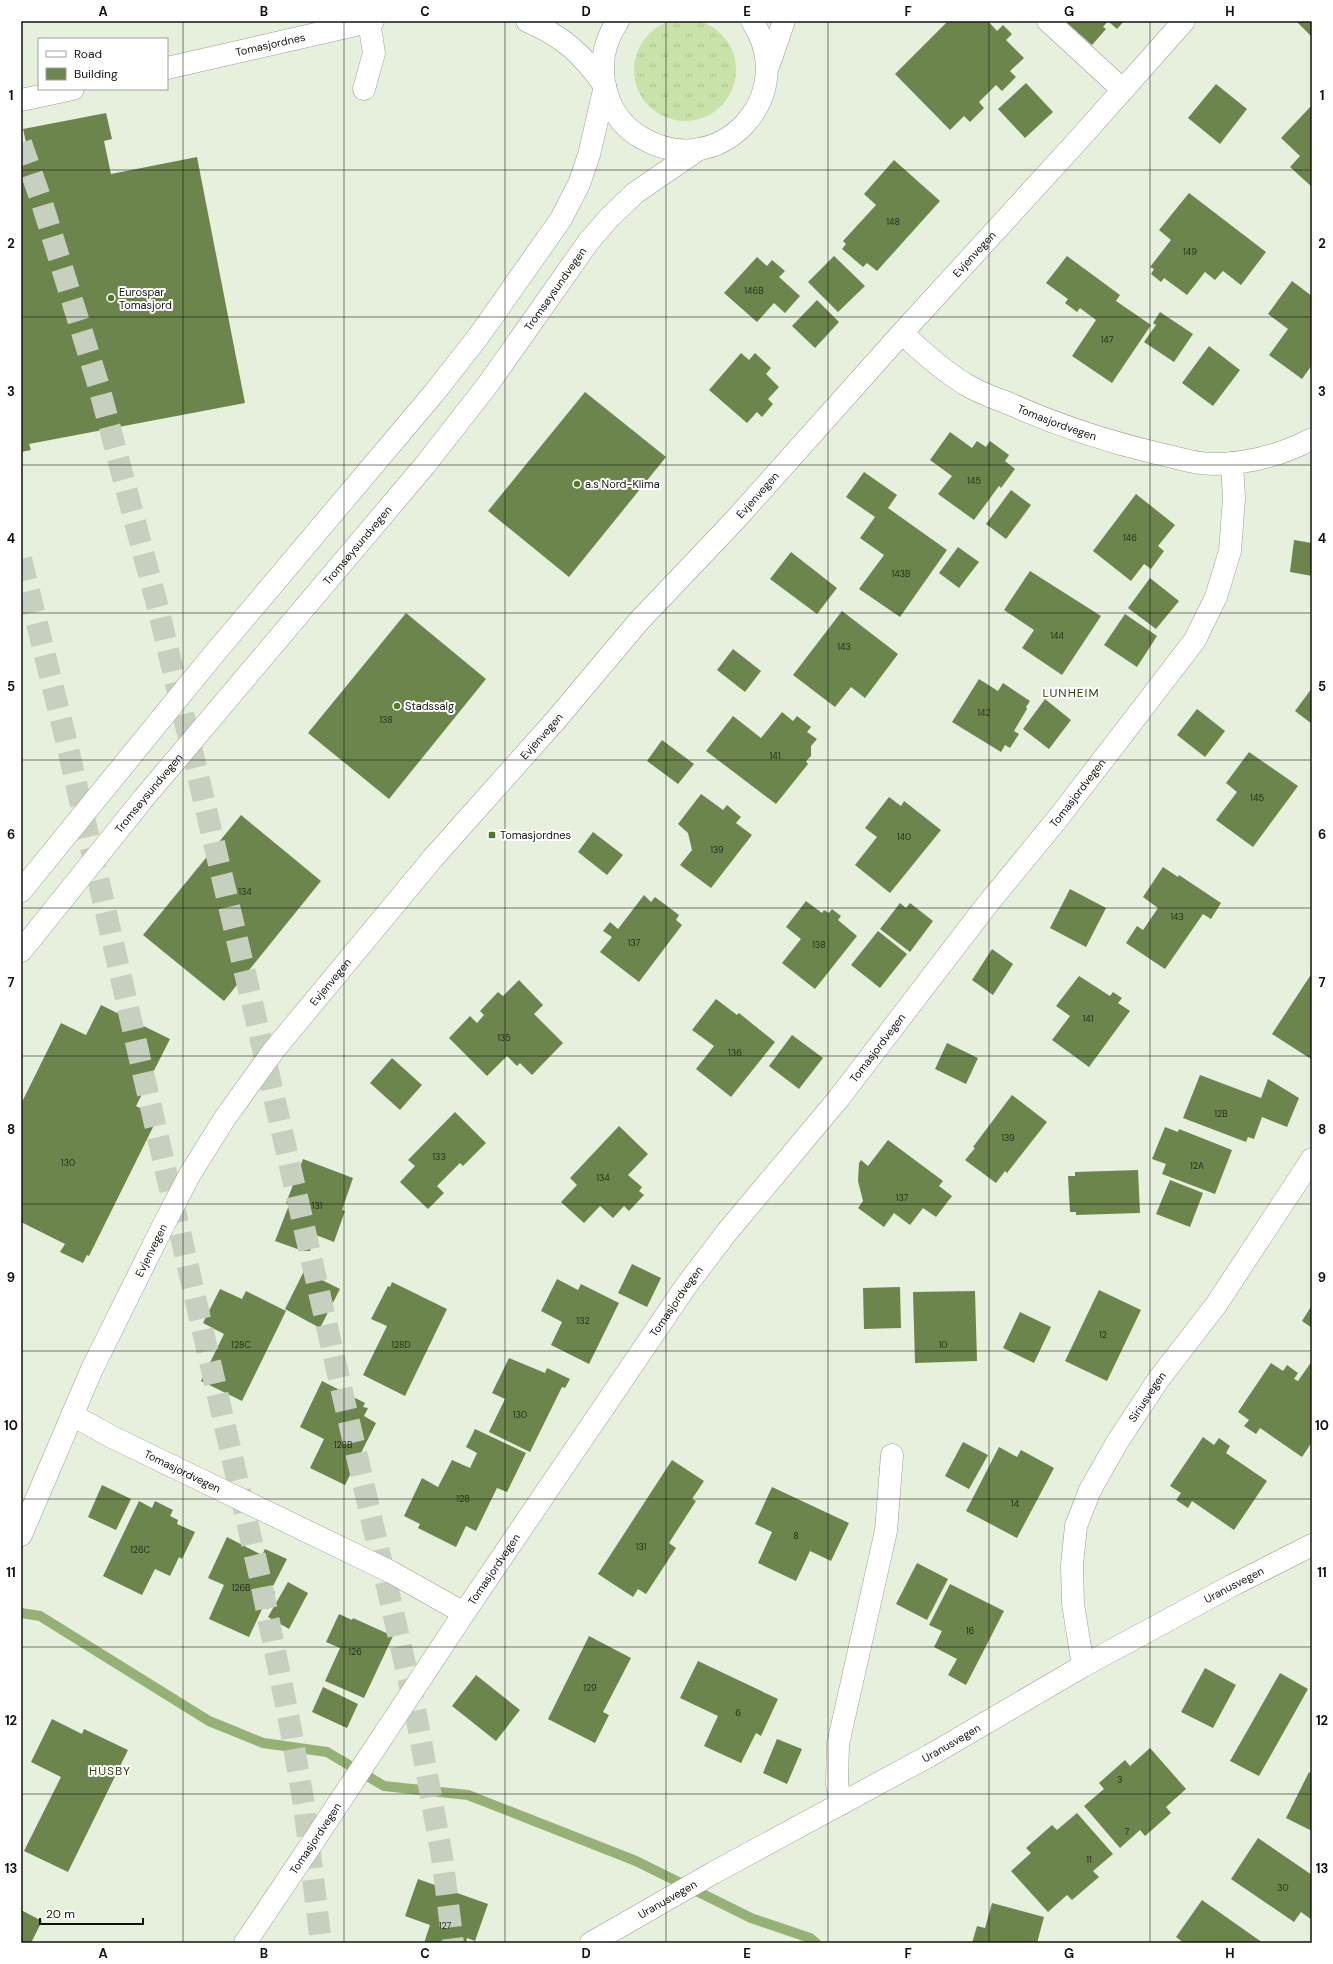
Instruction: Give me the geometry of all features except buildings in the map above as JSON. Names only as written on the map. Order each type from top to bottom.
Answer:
[{"type":"street","points":[[527,21],[557,35],[589,64],[605,86],[617,115],[630,130],[639,137],[668,149],[678,151],[699,149],[728,139],[744,126],[761,100],[767,70],[784,21]]},
{"type":"street","points":[[21,891],[209,660],[434,393],[478,337],[561,219],[579,184],[589,155],[605,86],[604,55],[610,35],[618,21]]},
{"type":"street","points":[[752,21],[762,39],[767,70]]},
{"type":"street","points":[[1048,21],[1123,90]]},
{"type":"street","name":"Evjenvegen","points":[[21,1535],[92,1369],[190,1174],[225,1118],[274,1050],[433,858],[555,721],[639,621],[736,519],[1184,21]]},
{"type":"street","points":[[364,89],[374,53],[371,22]]},
{"type":"street","name":"Tomasjordnes","points":[[168,68],[371,22]]},
{"type":"street","points":[[21,100],[68,90]]},
{"type":"street","name":"Tromsøysundvegen","points":[[21,951],[143,799],[425,465],[489,382],[589,241],[634,193],[699,149]]},
{"type":"street","name":"Tomasjordvegen","points":[[902,333],[936,365],[967,385],[1032,414],[1138,449],[1187,461],[1211,464],[1232,464],[1270,457],[1312,439]]},
{"type":"street","name":"Tomasjordvegen","points":[[245,1943],[316,1839],[464,1613],[686,1286],[727,1232],[839,1098],[986,906],[1059,817],[1195,640],[1216,597],[1230,551],[1234,498],[1232,464]]},
{"type":"street","name":"Siriusvegen","points":[[1083,1666],[1073,1604],[1072,1565],[1076,1526],[1090,1490],[1118,1441],[1158,1380],[1216,1304],[1312,1159]]},
{"type":"street","name":"Tomasjordvegen","points":[[72,1415],[112,1437],[384,1569],[464,1613]]},
{"type":"street","points":[[841,1804],[837,1784],[838,1744],[886,1531],[892,1455]]},
{"type":"street","name":"Uranusvegen","points":[[591,1943],[713,1874],[929,1756],[1083,1666],[1231,1586],[1312,1545]]},
{"type":"green space","points":[[685,19],[704,23],[721,34],[732,51],[736,70],[732,89],[721,106],[704,117],[685,121],[666,117],[649,106],[638,89],[634,70],[638,51],[649,34],[666,23]]},
{"type":"waterway","points":[[21,1613],[40,1616],[209,1721],[263,1743],[327,1752],[384,1786],[468,1795],[636,1861],[751,1918],[810,1938],[816,1943]]},
{"type":"tunnel","points":[[21,143],[41,200],[99,387],[158,608],[255,1015],[414,1703],[442,1857],[453,1943]]},
{"type":"tunnel","points":[[21,559],[66,740],[261,1582],[291,1730],[304,1805],[321,1943]]},
{"type":"place","name":"Eurospar Tomasjord","points":[[111,298]]},
{"type":"place","name":"a.s Nord-Klima","points":[[577,484]]},
{"type":"place","name":"Stadssalg","points":[[397,706]]},
{"type":"place","name":"Tomasjordnes","points":[[492,835]]},
{"type":"district","name":"LUNHEIM","points":[[1071,693]]},
{"type":"district","name":"HUSBY","points":[[110,1771]]}]
